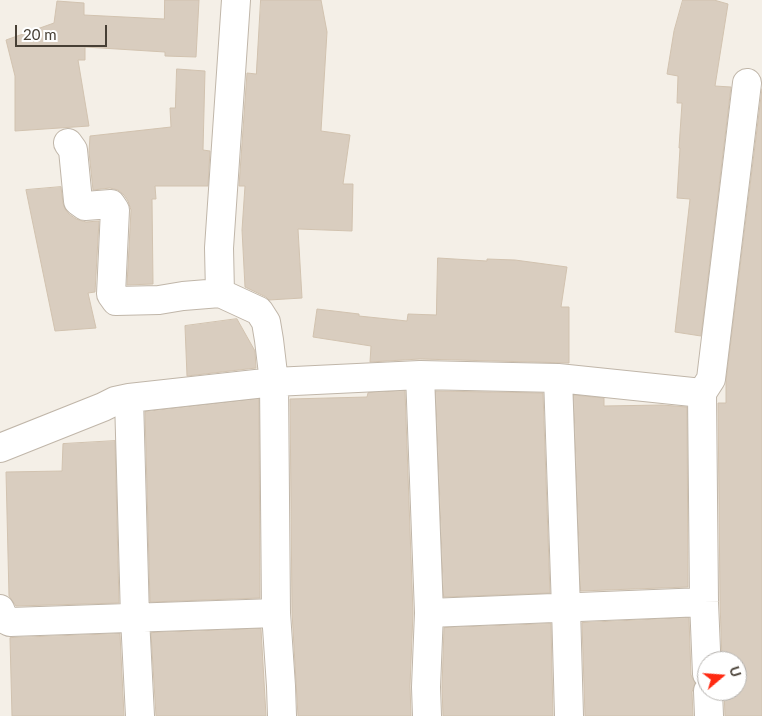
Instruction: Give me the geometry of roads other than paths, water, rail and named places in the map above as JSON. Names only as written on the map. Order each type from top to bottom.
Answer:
[{"type":"street","points":[[220,293],[219,248],[236,0]]},
{"type":"street","points":[[706,651],[704,602],[705,388],[711,379],[747,83]]},
{"type":"street","points":[[68,143],[73,150],[78,201],[85,206],[111,204],[115,210],[111,294],[116,301],[159,300],[220,293],[259,311],[266,322],[274,382],[276,613],[282,716]]},
{"type":"street","points":[[0,448],[115,401],[274,382],[420,375],[558,378],[705,388]]},
{"type":"street","points":[[420,375],[429,613],[426,686],[427,716]]},
{"type":"street","points":[[558,378],[569,716]]},
{"type":"street","points":[[129,398],[135,618],[140,716]]},
{"type":"street","points":[[429,613],[704,602]]},
{"type":"street","points":[[0,610],[4,619],[10,622],[276,613]]},
{"type":"street","points":[[708,701],[709,716]]}]
